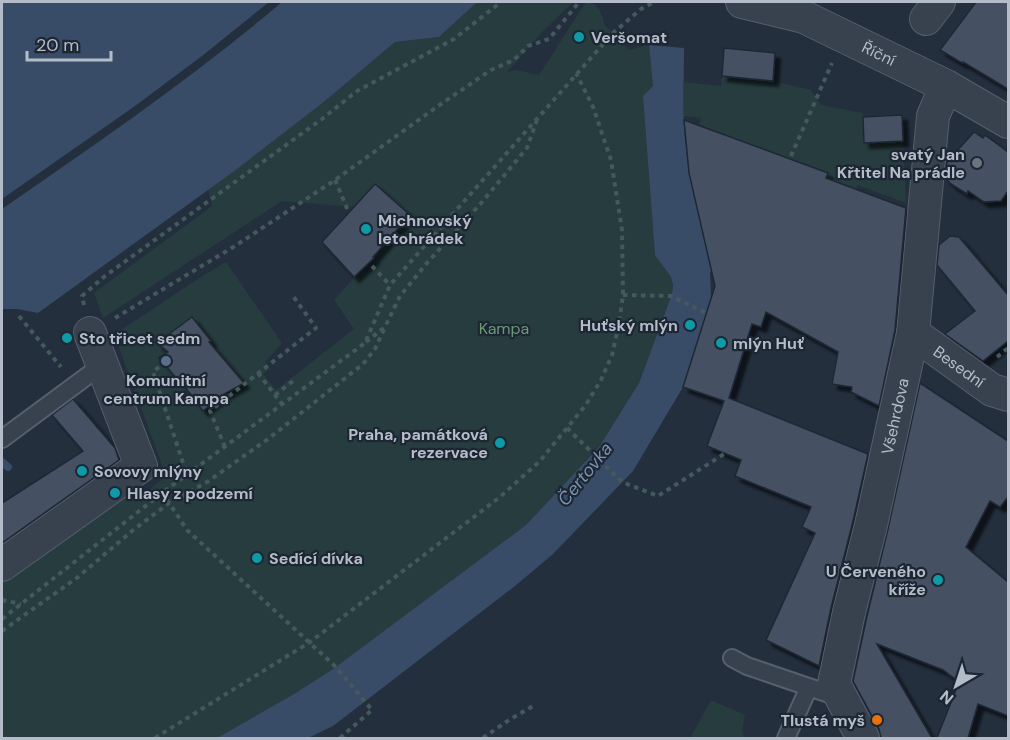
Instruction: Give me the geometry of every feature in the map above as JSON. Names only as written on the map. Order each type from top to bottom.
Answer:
[{"type":"street","name":"Říční","points":[[742,2],[804,17],[946,86],[1008,122]]},
{"type":"street","name":"Všehrdova","points":[[863,738],[834,684],[913,333],[933,116],[946,86]]},
{"type":"street","points":[[2,565],[141,466],[90,333]]},
{"type":"street","name":"Besední","points":[[913,333],[992,390],[1008,395]]},
{"type":"lane","points":[[2,439],[102,365]]},
{"type":"lane","points":[[732,658],[747,666],[842,699]]},
{"type":"lane","points":[[786,738],[809,687]]},
{"type":"path","points":[[501,2],[454,39],[357,91],[322,119],[105,276],[82,296],[90,333],[235,246],[335,180],[491,70],[514,60],[528,46],[549,39],[579,2]]},
{"type":"path","points":[[365,343],[390,285],[613,33],[640,9],[654,2]]},
{"type":"path","points":[[791,156],[834,57]]},
{"type":"path","points":[[155,738],[310,642],[500,497],[539,462],[585,406],[601,380],[612,355],[619,324],[623,295],[622,230],[611,160],[593,107],[576,73]]},
{"type":"path","points":[[2,631],[78,577],[169,503],[207,482],[259,445],[363,364],[375,349],[400,296],[527,148],[539,117]]},
{"type":"path","points":[[335,180],[349,213]]},
{"type":"path","points":[[372,266],[390,285]]},
{"type":"path","points":[[623,295],[671,296],[706,313]]},
{"type":"path","points":[[225,447],[210,411],[316,328],[294,296]]},
{"type":"path","points":[[19,316],[74,384]]},
{"type":"path","points":[[2,619],[162,493],[385,327]]},
{"type":"path","points":[[159,367],[153,372],[187,475]]},
{"type":"path","points":[[258,373],[282,404]]},
{"type":"path","points":[[275,395],[293,381],[291,378]]},
{"type":"path","points":[[567,428],[622,482],[658,496],[724,454]]},
{"type":"path","points":[[162,493],[187,530],[336,667],[372,710],[340,738]]},
{"type":"path","points":[[2,600],[22,604]]},
{"type":"path","points":[[483,738],[533,706]]},
{"type":"green space","name":"Kampa","points":[[476,2],[573,2],[542,32],[507,72],[516,70],[539,75],[586,2],[596,6],[604,24],[629,50],[649,45],[653,86],[643,96],[655,254],[671,277],[672,294],[639,383],[599,447],[526,525],[333,669],[217,738],[2,738],[2,545],[28,527],[126,494],[131,500],[136,500],[164,478],[165,473],[114,334],[226,262],[282,343],[265,362],[270,369],[263,374],[276,390],[354,329],[334,300],[363,268],[367,271],[376,260],[373,257],[410,215],[378,187],[354,207],[282,201],[103,318],[94,293],[212,206],[208,190],[325,101],[395,42],[439,37]]},
{"type":"green space","points":[[722,76],[773,81],[811,90],[821,105],[863,113],[865,143],[903,141],[906,203],[858,185],[855,192],[825,181],[828,173],[699,126],[701,118],[683,116],[684,82],[721,86]]},
{"type":"green space","points":[[711,700],[745,715],[742,730],[744,738],[690,738]]},
{"type":"water","points":[[2,2],[269,2],[135,106],[2,199]]},
{"type":"water","points":[[282,2],[477,2],[439,37],[395,42],[325,101],[237,169],[38,313],[2,309],[2,209],[180,83]]},
{"type":"water","name":"Čertovka","points":[[649,45],[684,48],[685,140],[693,190],[712,271],[710,272],[711,299],[683,387],[633,471],[553,554],[515,586],[333,726],[308,738],[217,738],[333,669],[526,525],[599,447],[639,383],[672,294],[673,285],[671,277],[655,255],[643,96],[653,86]]},
{"type":"building","points":[[976,2],[1008,2],[1008,89],[940,50]]},
{"type":"building","points":[[724,48],[775,53],[773,81],[722,76]]},
{"type":"building","points":[[902,115],[903,141],[864,143],[863,117]]},
{"type":"building","points":[[684,120],[828,173],[826,178],[906,208],[895,330],[879,406],[851,392],[852,387],[832,384],[838,352],[766,312],[761,327],[752,324],[729,398],[868,454],[819,666],[766,640],[815,533],[802,527],[811,507],[735,476],[741,460],[707,446],[724,401],[683,387],[715,286],[689,173]]},
{"type":"building","name":"svatý Jan Křtitel Na prádle","points":[[974,132],[983,138],[985,135],[1008,152],[1008,191],[1001,201],[984,202],[968,191],[967,194],[945,178],[947,162]]},
{"type":"building","name":"Michnovský letohrádek","points":[[375,184],[410,215],[374,258],[354,277],[322,242]]},
{"type":"building","points":[[950,236],[959,237],[1008,295],[1008,341],[983,361],[945,334],[975,311],[937,265],[939,245]]},
{"type":"building","points":[[192,317],[211,341],[209,342],[244,383],[224,394],[203,411],[179,379],[159,358],[168,352],[157,343]]},
{"type":"building","points":[[920,383],[1008,441],[1008,497],[1000,507],[990,501],[966,547],[1008,582],[1008,716],[978,704],[968,738],[937,738],[959,682],[943,670],[877,644],[932,738],[881,738],[879,729],[853,681]]},
{"type":"building","name":"Sovovy mlýny","points":[[73,399],[115,448],[119,460],[2,543],[2,503],[83,451],[52,415]]},
{"type":"waterway","points":[[2,462],[8,467]]},
{"type":"place","name":"Veršomat","points":[[579,37]]},
{"type":"place","name":"svatý Jan Křtitel Na prádle","points":[[977,163]]},
{"type":"place","name":"Michnovský letohrádek","points":[[366,229]]},
{"type":"place","name":"Huťský mlýn","points":[[690,325]]},
{"type":"place","name":"Sto třicet sedm","points":[[67,338]]},
{"type":"place","name":"mlýn Huť","points":[[721,343]]},
{"type":"place","name":"Komunitní centrum Kampa","points":[[166,361]]},
{"type":"place","name":"Praha, památková rezervace","points":[[500,443]]},
{"type":"place","name":"Sovovy mlýny","points":[[82,471]]},
{"type":"place","name":"Hlasy z podzemí","points":[[115,493]]},
{"type":"place","name":"Sedící dívka","points":[[257,558]]},
{"type":"place","name":"U Červeného kříže","points":[[938,580]]},
{"type":"place","name":"Tlustá myš","points":[[877,720]]}]
